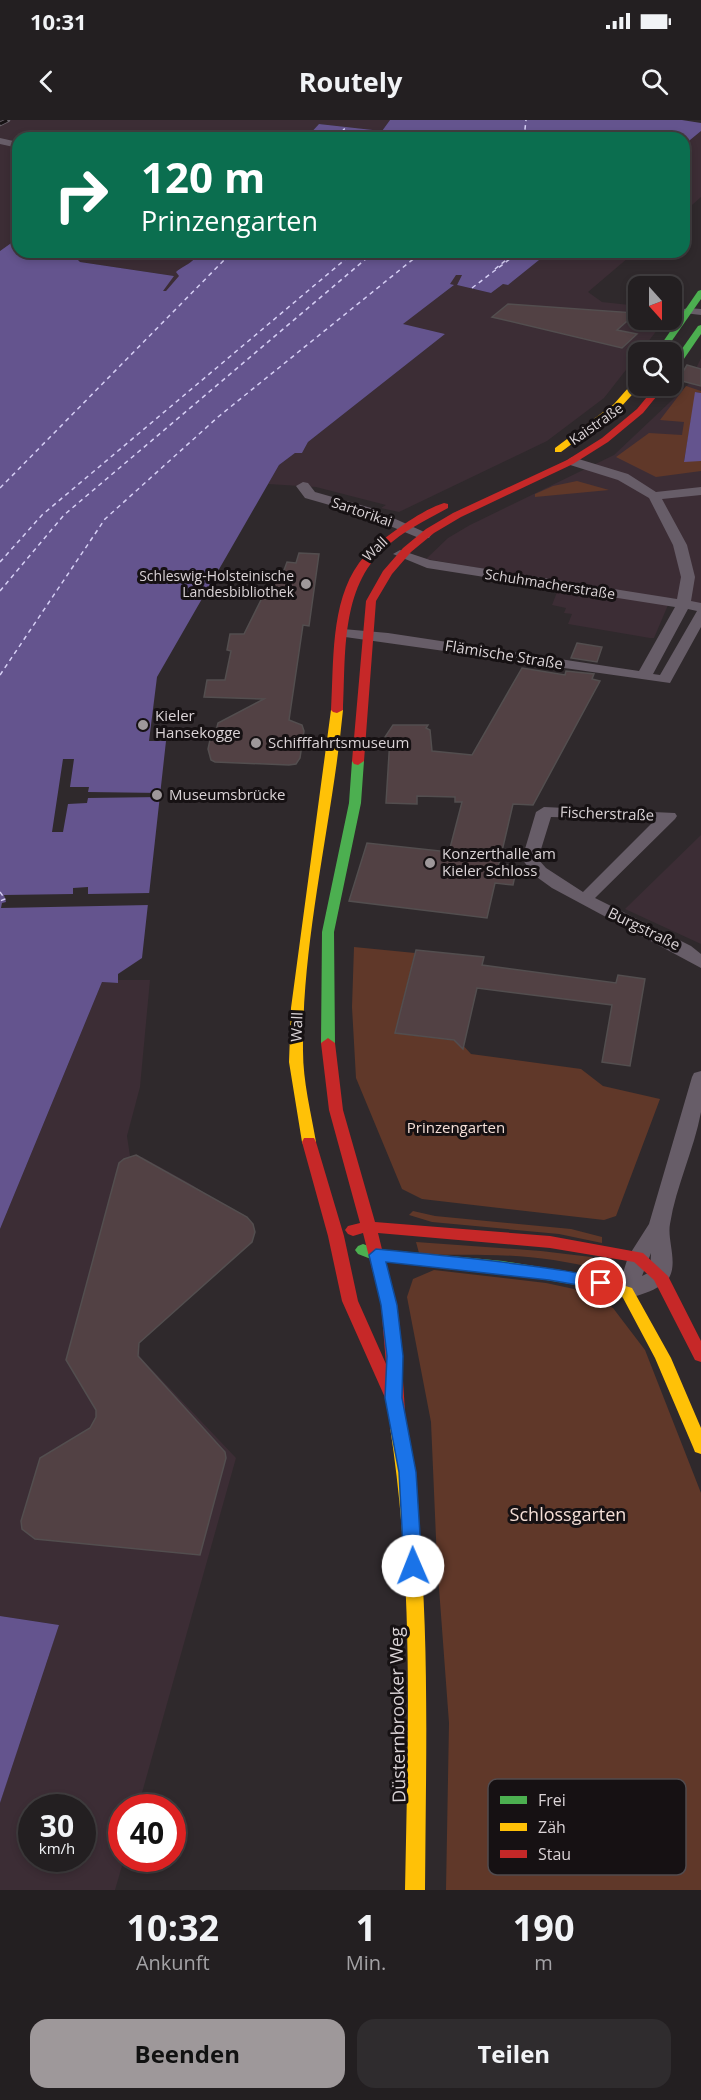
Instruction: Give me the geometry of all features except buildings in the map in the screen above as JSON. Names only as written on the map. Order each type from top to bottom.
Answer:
[{"type":"main road","points":[[668,342],[694,312],[701,293]]},
{"type":"main road","points":[[682,356],[701,328]]},
{"type":"main road","name":"Kaistraße","points":[[544,457],[617,406],[628,394]]},
{"type":"main road","name":"Kaistraße","points":[[572,461],[637,415],[652,396]]},
{"type":"main road","name":"Wall","points":[[343,1273],[336,1236],[311,1154],[296,1054],[297,1008],[305,933],[331,777],[344,605],[350,582],[360,564],[372,549],[403,526],[544,457]]},
{"type":"main road","name":"Wall","points":[[376,1255],[335,1100],[328,1048],[326,983],[328,932],[349,840],[358,778],[371,601],[386,572],[400,554],[424,535],[453,518],[572,461]]},
{"type":"main road","points":[[336,1236],[368,1227],[550,1242],[638,1257],[660,1276],[701,1356]]},
{"type":"main road","points":[[336,1236],[356,1248],[376,1255],[549,1274],[601,1283],[627,1292],[663,1358],[701,1447]]},
{"type":"main road","name":"Düsternbrooker Weg","points":[[376,1255],[389,1305],[395,1356],[393,1398],[407,1472],[412,1524],[416,1654],[415,1890]]},
{"type":"main road","name":"Düsternbrooker Weg","points":[[343,1273],[350,1301],[378,1371],[393,1398]]},
{"type":"street","points":[[544,457],[572,461],[649,492],[701,491]]},
{"type":"street","name":"Sartorikai","points":[[303,486],[310,495],[366,511],[424,535]]},
{"type":"street","points":[[644,676],[683,605],[688,577],[680,545],[649,492]]},
{"type":"street","name":"Schuhmacherstraße","points":[[400,554],[427,564],[701,607]]},
{"type":"street","name":"Flämische Straße","points":[[343,633],[665,680],[701,614]]},
{"type":"street","points":[[331,777],[358,778]]},
{"type":"street","name":"Fischerstraße","points":[[544,812],[669,816],[585,898]]},
{"type":"street","name":"Burgstraße","points":[[544,812],[530,859],[543,875],[680,946],[701,962]]},
{"type":"street","points":[[627,1292],[638,1257],[659,1226],[701,1077]]},
{"type":"street","points":[[627,1292],[660,1276],[662,1246],[659,1226]]},
{"type":"shaded area","points":[[10,120],[390,120],[382,131],[319,124],[312,132],[12,132],[12,242],[0,251],[0,125]]},
{"type":"shaded area","points":[[390,120],[682,120],[701,123],[701,131],[690,140],[690,132],[312,132],[319,124],[382,131]]},
{"type":"shaded area","points":[[701,131],[701,197],[690,207],[690,140]]},
{"type":"shaded area","points":[[12,242],[12,258],[76,258],[80,262],[174,276],[163,291],[166,291],[179,276],[176,272],[195,258],[542,258],[508,285],[503,284],[491,293],[457,285],[462,275],[456,275],[450,284],[454,285],[403,324],[445,334],[308,442],[302,453],[295,453],[279,465],[157,677],[149,741],[166,741],[142,958],[118,974],[118,983],[102,982],[0,1229],[0,251]]},
{"type":"shaded area","points":[[76,258],[195,258],[187,267],[179,269],[177,272],[180,276],[166,291],[162,291],[174,276],[80,262]]},
{"type":"shaded area","points":[[542,258],[628,258],[588,292],[602,302],[628,305],[628,330],[657,330],[648,342],[628,342],[628,367],[604,398],[547,441],[399,512],[381,508],[386,505],[316,487],[268,484],[279,465],[295,453],[302,453],[308,442],[445,334],[402,324],[453,286],[449,284],[456,274],[462,275],[457,285],[491,293],[503,284],[508,285]]},
{"type":"shaded area","points":[[701,358],[701,604],[671,598],[654,638],[568,624],[572,614],[564,613],[566,608],[552,605],[561,582],[426,559],[448,538],[470,525],[614,455],[676,396],[682,396],[682,391],[688,385]]},
{"type":"shaded area","points":[[695,392],[701,393],[701,461],[684,462]]},
{"type":"shaded area","points":[[701,835],[701,944],[625,909]]},
{"type":"shaded area","points":[[150,980],[140,1087],[127,1136],[130,1156],[142,1157],[189,1183],[253,1224],[255,1232],[252,1242],[139,1343],[140,1357],[236,1458],[142,1794],[108,1794],[108,1872],[120,1872],[115,1890],[0,1890],[0,1803],[59,1625],[0,1616],[0,1229],[102,982]]},
{"type":"shaded area","points":[[0,1616],[59,1625],[0,1803]]},
{"type":"green space","points":[[686,386],[701,391],[701,393],[696,392],[684,461],[701,461],[701,471],[656,477],[616,457],[649,433],[682,435],[684,422],[660,420],[678,396],[682,396]]},
{"type":"green space","points":[[577,481],[609,490],[535,497],[535,494],[553,486]]},
{"type":"green space","name":"Prinzengarten","points":[[354,947],[415,953],[395,1033],[459,1041],[471,1054],[581,1069],[603,1086],[660,1099],[616,1216],[604,1220],[422,1199],[402,1189],[356,1078],[352,1007]]},
{"type":"green space","points":[[413,1211],[435,1216],[571,1229],[602,1237],[602,1243],[559,1234],[432,1222],[409,1215]]},
{"type":"green space","points":[[416,1242],[591,1257],[599,1261],[598,1269],[528,1257],[419,1253]]},
{"type":"green space","name":"Schlossgarten","points":[[434,1270],[546,1283],[574,1289],[613,1308],[645,1350],[701,1493],[701,1890],[446,1890],[449,1723],[437,1561],[431,1422],[407,1297],[413,1279]]},
{"type":"pier","points":[[63,759],[74,759],[70,787],[89,787],[88,792],[161,793],[160,797],[88,798],[87,803],[68,804],[63,832],[52,832]]},
{"type":"pier","points":[[88,887],[88,894],[150,893],[149,905],[1,908],[2,903],[6,902],[4,895],[73,894],[73,888]]},
{"type":"ferry route","points":[[525,132],[526,120]]},
{"type":"ferry route","points":[[341,132],[346,127]]},
{"type":"ferry route","points":[[0,488],[226,258]]},
{"type":"ferry route","points":[[0,562],[42,515],[347,258]]},
{"type":"ferry route","points":[[0,591],[64,515],[367,258]]},
{"type":"ferry route","points":[[0,675],[105,519],[218,417],[415,258]]},
{"type":"ferry route","points":[[495,269],[509,258]]},
{"type":"ferry route","points":[[472,288],[511,258]]},
{"type":"ferry route","points":[[0,892],[5,899],[0,901]]},
{"type":"railway","points":[[0,124],[8,120]]},
{"type":"traffic: fast","points":[[667,342],[701,293]]},
{"type":"traffic: fast","points":[[682,356],[701,328]]},
{"type":"traffic: fast","points":[[328,1043],[328,932],[355,803],[358,761]]},
{"type":"traffic: fast","points":[[363,1250],[376,1255],[503,1267],[589,1281]]},
{"type":"traffic: slow","points":[[558,450],[617,406],[628,394]]},
{"type":"traffic: slow","points":[[309,1142],[296,1062],[298,1008],[307,923],[333,753],[337,710]]},
{"type":"traffic: slow","points":[[589,1281],[627,1292],[663,1358],[701,1447]]},
{"type":"traffic: slow","points":[[398,1427],[407,1484],[416,1600],[418,1716],[415,1890]]},
{"type":"traffic: jam","points":[[358,761],[371,601],[387,573],[407,550],[430,531],[457,515],[570,462],[605,440],[640,411],[652,396]]},
{"type":"traffic: jam","points":[[337,710],[345,611],[352,587],[363,565],[381,545],[408,526],[444,506]]},
{"type":"traffic: jam","points":[[328,1043],[336,1110],[389,1304],[398,1427]]},
{"type":"traffic: jam","points":[[309,1142],[336,1236],[350,1301],[393,1398]]},
{"type":"traffic: jam","points":[[353,1230],[368,1227],[550,1242],[638,1257],[660,1276],[701,1356]]},
{"type":"place","name":"Schleswig-Holsteinische Landesbibliothek","points":[[306,584]]},
{"type":"place","name":"Kieler Hansekogge","points":[[143,725]]},
{"type":"place","name":"Schifffahrtsmuseum","points":[[256,743]]},
{"type":"place","name":"Museumsbrücke","points":[[157,795]]},
{"type":"place","name":"Konzerthalle am Kieler Schloss","points":[[430,863]]},
{"type":"route","points":[[413,1566],[412,1514],[407,1472],[393,1398],[396,1366],[389,1305],[376,1255],[549,1274],[601,1283]]}]
